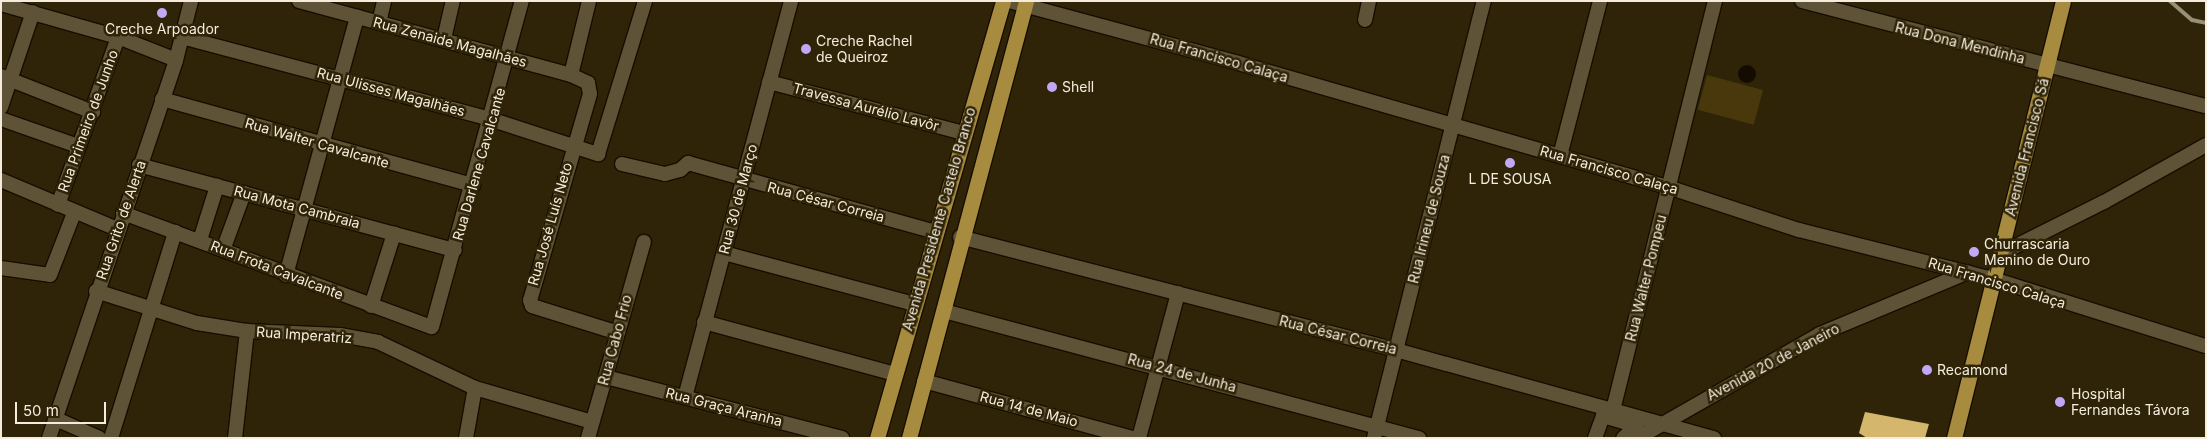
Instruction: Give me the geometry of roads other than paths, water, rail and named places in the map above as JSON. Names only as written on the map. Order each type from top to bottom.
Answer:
[{"type":"main road","name":"Avenida Presidente Castelo Branco","points":[[877,438],[963,133],[1003,1]]},
{"type":"main road","name":"Avenida Francisco Sá","points":[[1954,438],[2063,1]]},
{"type":"main road","name":"Avenida Presidente Castelo Branco","points":[[909,438],[944,312],[960,237],[1026,3]]},
{"type":"street","name":"Rua Grito de Alerta","points":[[49,438],[117,229],[176,60],[191,1]]},
{"type":"street","name":"Rua Zenaide Magalhães","points":[[299,1],[571,75],[588,83],[590,94],[574,146]]},
{"type":"street","points":[[379,23],[384,1]]},
{"type":"street","points":[[444,39],[453,1]]},
{"type":"street","name":"Rua Darlene Cavalcante","points":[[432,327],[490,119],[509,59],[522,1]]},
{"type":"street","points":[[571,75],[589,1]]},
{"type":"street","name":"Rua Ulisses Magalhães","points":[[182,37],[490,119],[598,154],[645,1]]},
{"type":"street","name":"Rua 30 de Março","points":[[685,397],[791,1]]},
{"type":"street","name":"Rua Francisco Calaça","points":[[1009,1],[1026,3],[1560,156],[1799,230],[1994,279],[2206,346]]},
{"type":"street","points":[[1365,20],[1369,1]]},
{"type":"street","name":"Rua Irineu de Souza","points":[[1376,432],[1484,1]]},
{"type":"street","points":[[1560,156],[1600,1]]},
{"type":"street","name":"Rua Walter Pompeu","points":[[1613,410],[1715,1]]},
{"type":"street","name":"Rua Dona Mendinha","points":[[1802,1],[1826,5],[2206,106]]},
{"type":"street","points":[[1,4],[118,37],[176,60]]},
{"type":"street","points":[[1,107],[6,78],[33,12]]},
{"type":"street","points":[[286,275],[307,210],[357,17]]},
{"type":"street","name":"Rua Primeiro de Junho","points":[[58,206],[78,146],[93,112],[118,37]]},
{"type":"street","points":[[6,78],[93,112]]},
{"type":"street","name":"Travessa Aurélio Lavôr","points":[[769,82],[963,133]]},
{"type":"street","name":"Rua Walter Cavalcante","points":[[162,99],[473,185]]},
{"type":"street","points":[[1,119],[78,146]]},
{"type":"street","points":[[2000,254],[2104,202],[2206,145]]},
{"type":"street","name":"Rua José Luís Neto","points":[[574,146],[530,300],[532,306],[615,332]]},
{"type":"street","name":"Rua César Correia","points":[[622,164],[665,174],[680,170],[688,162],[935,232]]},
{"type":"street","name":"Rua Mota Cambraia","points":[[139,166],[455,250]]},
{"type":"street","points":[[1,180],[74,213],[117,229]]},
{"type":"street","points":[[200,240],[216,186]]},
{"type":"street","points":[[222,250],[244,193]]},
{"type":"street","points":[[1,268],[50,275],[56,266],[74,213]]},
{"type":"street","name":"Rua Frota Cavalcante","points":[[123,213],[200,240],[286,275],[432,327]]},
{"type":"street","points":[[111,438],[175,232]]},
{"type":"street","points":[[371,306],[394,234]]},
{"type":"street","name":"Rua César Correia","points":[[960,237],[1396,350],[1714,438]]},
{"type":"street","name":"Rua Cabo Frio","points":[[588,438],[606,377],[615,332],[644,242]]},
{"type":"street","points":[[724,253],[914,304]]},
{"type":"street","name":"Avenida 20 de Janeiro","points":[[1638,438],[1659,424],[1820,334],[1968,272]]},
{"type":"street","name":"Rua Imperatriz","points":[[96,292],[197,323],[247,331],[340,335],[378,342],[474,388],[592,422]]},
{"type":"street","points":[[1139,438],[1178,293]]},
{"type":"street","name":"Rua 24 de Junha","points":[[944,312],[1158,366],[1376,432],[1419,438]]},
{"type":"street","points":[[704,322],[895,374]]},
{"type":"street","points":[[235,438],[247,331]]},
{"type":"street","name":"Rua Graça Aranha","points":[[606,377],[842,438]]},
{"type":"street","name":"Rua 14 de Maio","points":[[924,381],[1133,438]]},
{"type":"street","points":[[466,438],[474,388]]},
{"type":"street","points":[[1595,438],[1603,416],[1636,426],[1623,438]]},
{"type":"street","points":[[56,419],[98,438]]},
{"type":"railway","points":[[2170,1],[2192,20],[2206,23]]},
{"type":"place","name":"Creche Arpoador","points":[[162,13]]},
{"type":"place","name":"Creche Rachel de Queiroz","points":[[806,49]]},
{"type":"place","name":"Shell","points":[[1052,87]]},
{"type":"place","name":"L DE SOUSA","points":[[1510,163]]},
{"type":"place","name":"Churrascaria Menino de Ouro","points":[[1974,252]]},
{"type":"place","name":"Recamond","points":[[1927,370]]},
{"type":"place","name":"Hospital Fernandes Távora","points":[[2060,402]]}]
